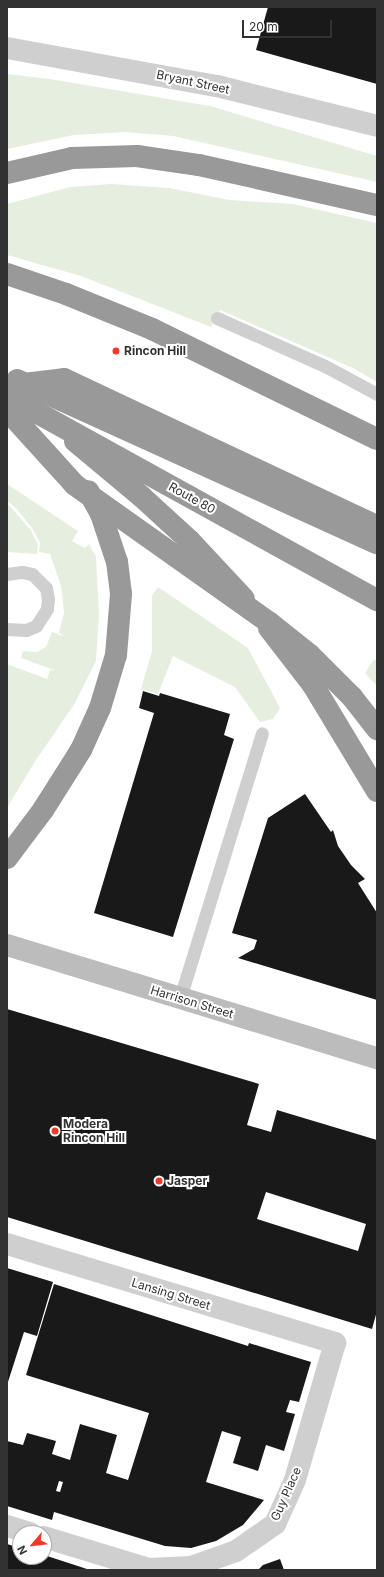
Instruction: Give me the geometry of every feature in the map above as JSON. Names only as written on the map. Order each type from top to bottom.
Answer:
[{"type":"highway","points":[[7,173],[72,158],[104,155],[167,160],[377,205]]},
{"type":"highway","points":[[7,274],[73,296],[152,329],[377,439]]},
{"type":"highway","points":[[7,375],[377,543]]},
{"type":"highway","points":[[7,386],[64,379],[377,526]]},
{"type":"highway","points":[[7,395],[90,452],[190,541],[233,587],[277,637],[313,685],[377,791]]},
{"type":"highway","name":"Route 80","points":[[7,395],[377,600]]},
{"type":"highway","points":[[7,406],[67,463],[85,486],[101,514],[110,539],[117,562],[121,594],[116,655],[109,683],[91,731],[71,767],[7,858]]},
{"type":"highway","points":[[7,410],[75,485],[270,623],[310,655],[352,697],[377,729]]},
{"type":"main road","name":"Harrison Street","points":[[11,947],[377,1058]]},
{"type":"street","name":"Bryant Street","points":[[7,48],[52,54],[217,86],[377,126]]},
{"type":"street","name":"Lansing Street","points":[[7,1244],[334,1343]]},
{"type":"street","name":"Guy Place","points":[[52,1539],[149,1569],[192,1568],[236,1551],[275,1524],[295,1480],[334,1343]]},
{"type":"lane","points":[[217,318],[325,366],[377,394]]},
{"type":"lane","points":[[7,574],[22,572],[32,574],[46,588],[48,599],[45,614],[36,626],[26,630],[7,629]]},
{"type":"lane","points":[[352,697],[377,726]]},
{"type":"lane","points":[[180,998],[262,733]]},
{"type":"green space","points":[[7,74],[50,79],[210,106],[377,156],[377,182],[173,136],[125,132],[74,135],[7,149]]},
{"type":"green space","points":[[111,184],[169,188],[230,200],[293,204],[377,223],[377,382],[355,369],[220,310],[211,327],[81,276],[7,255],[7,204],[70,187]]},
{"type":"green space","points":[[7,484],[78,531],[72,541],[85,548],[89,544],[96,557],[99,614],[96,661],[75,703],[34,763],[7,808],[7,664],[47,679],[50,670],[54,670],[21,658],[23,651],[37,652],[46,647],[52,632],[66,637],[59,633],[64,613],[61,586],[50,554],[39,552],[40,543],[32,528],[16,508],[7,501]]},
{"type":"green space","points":[[7,503],[30,529],[38,544],[37,554],[7,552]]},
{"type":"green space","points":[[158,587],[248,648],[280,708],[273,719],[260,722],[235,687],[173,656],[158,694],[141,689],[152,651],[152,596]]},
{"type":"green space","points":[[374,659],[377,661],[377,686],[365,673]]},
{"type":"building","points":[[268,7],[377,7],[377,84],[256,50]]},
{"type":"building","points":[[143,691],[159,696],[160,693],[230,714],[224,735],[234,739],[173,937],[94,913],[154,713],[139,708]]},
{"type":"building","points":[[305,794],[331,832],[333,830],[338,846],[351,865],[365,879],[358,883],[377,913],[377,1000],[238,958],[254,949],[257,940],[232,933],[268,818]]},
{"type":"building","points":[[7,1009],[259,1084],[247,1125],[271,1132],[277,1110],[377,1140],[377,1311],[372,1329],[7,1217]],"holes":[[[266,1192],[366,1224],[358,1251],[257,1219]]]},
{"type":"building","points":[[7,1268],[53,1282],[37,1336],[24,1332],[7,1385]]},
{"type":"building","points":[[54,1284],[248,1346],[249,1343],[311,1362],[299,1402],[290,1400],[286,1412],[295,1414],[284,1451],[266,1445],[258,1471],[233,1463],[241,1437],[222,1431],[206,1482],[264,1500],[243,1525],[216,1541],[191,1548],[165,1546],[54,1512],[52,1520],[7,1506],[7,1441],[23,1445],[27,1433],[56,1441],[52,1454],[70,1460],[80,1424],[117,1435],[106,1473],[128,1480],[149,1413],[26,1375]],"holes":[[[59,1481],[63,1482],[60,1492],[56,1491]]]},
{"type":"building","points":[[7,1544],[12,1546],[12,1565],[52,1565],[52,1558],[90,1570],[7,1570]]},
{"type":"building","points":[[280,1559],[284,1570],[258,1570],[263,1565]]},
{"type":"place","name":"Rincon Hill","points":[[116,351]]},
{"type":"place","name":"Modera Rincon Hill","points":[[55,1131]]},
{"type":"place","name":"Jasper","points":[[159,1181]]}]
